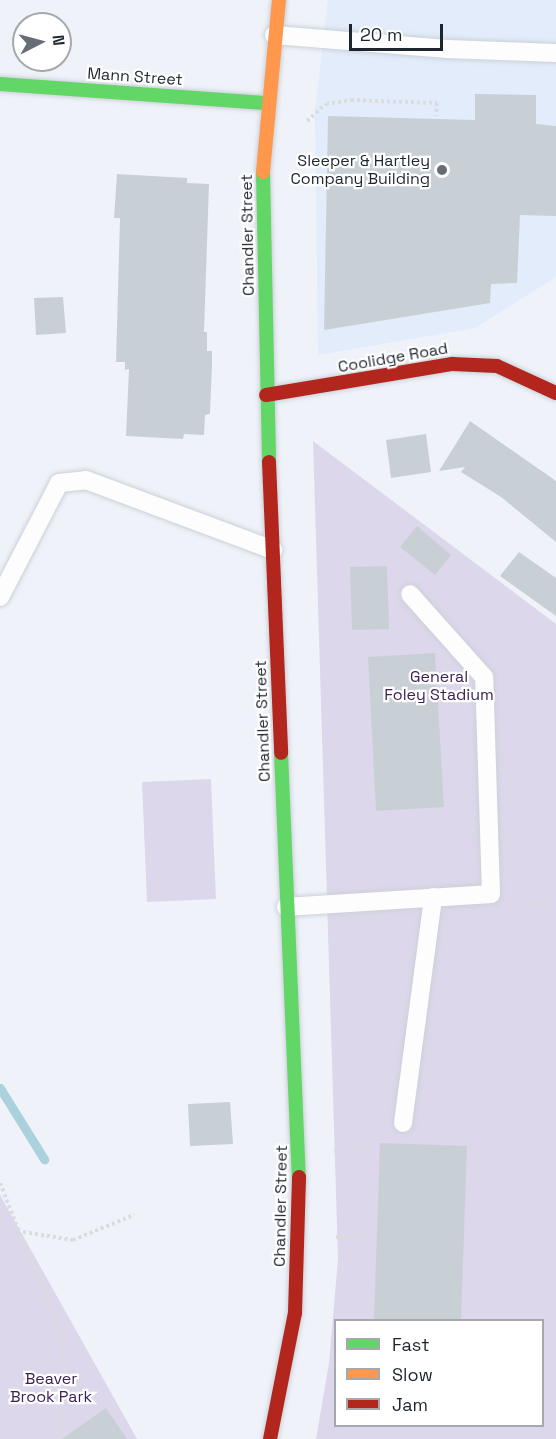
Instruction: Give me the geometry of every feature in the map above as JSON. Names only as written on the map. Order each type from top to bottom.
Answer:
[{"type":"main road","name":"Chandler Street","points":[[270,1439],[295,1313],[300,1191],[286,907],[266,394],[263,170],[279,0]]},
{"type":"main road","name":"Mann Street","points":[[0,84],[268,103]]},
{"type":"main road","name":"Coolidge Road","points":[[266,394],[452,364],[497,366],[556,393]]},
{"type":"lane","points":[[274,35],[447,49],[556,53]]},
{"type":"lane","points":[[0,597],[59,483],[86,480],[273,550]]},
{"type":"lane","points":[[286,907],[491,894],[484,677],[410,594]]},
{"type":"lane","points":[[403,1123],[433,897]]},
{"type":"path","points":[[307,121],[326,104],[351,100],[437,103],[436,116]]},
{"type":"path","points":[[491,894],[556,908]]},
{"type":"path","points":[[334,1151],[371,1149]]},
{"type":"path","points":[[0,1183],[22,1232],[61,1338],[67,1377],[57,1439]]},
{"type":"path","points":[[22,1232],[73,1240],[134,1215]]},
{"type":"path","points":[[336,1237],[368,1236]]},
{"type":"shaded area","points":[[328,0],[556,0],[556,277],[475,328],[318,355],[315,113]]},
{"type":"green space","name":"General Foley Stadium","points":[[313,441],[556,624],[556,1439],[316,1439],[329,1363],[338,1259]]},
{"type":"green space","points":[[211,779],[216,899],[147,902],[142,782]]},
{"type":"green space","name":"Beaver Brook Park","points":[[0,1195],[63,1307],[137,1439],[0,1439]]},
{"type":"building","name":"Sleeper & Hartley Company Building","points":[[475,94],[536,95],[536,124],[556,126],[556,216],[520,215],[517,283],[491,284],[490,303],[324,330],[328,116],[475,120]]},
{"type":"building","points":[[117,174],[187,178],[187,183],[209,184],[204,332],[207,332],[207,351],[212,351],[212,366],[210,414],[205,415],[204,435],[184,434],[183,439],[126,436],[129,369],[125,370],[125,362],[116,362],[120,218],[114,218]]},
{"type":"building","points":[[63,297],[66,333],[36,335],[34,298]]},
{"type":"building","points":[[470,421],[556,481],[556,542],[501,497],[461,472],[465,467],[439,471]]},
{"type":"building","points":[[426,434],[431,472],[391,478],[386,440]]},
{"type":"building","points":[[417,526],[451,555],[435,575],[400,547]]},
{"type":"building","points":[[519,552],[556,578],[556,616],[500,576]]},
{"type":"building","points":[[387,566],[389,629],[352,630],[350,567]]},
{"type":"building","points":[[435,653],[444,807],[376,811],[368,657]]},
{"type":"building","points":[[230,1102],[233,1144],[190,1146],[188,1104]]},
{"type":"building","points":[[380,1143],[467,1146],[461,1319],[374,1319]]},
{"type":"building","points":[[106,1408],[127,1439],[62,1439]]},
{"type":"waterway","points":[[0,1088],[44,1159]]},
{"type":"traffic: fast","points":[[0,84],[268,103]]},
{"type":"traffic: fast","points":[[263,172],[269,462]]},
{"type":"traffic: fast","points":[[281,753],[299,1177]]},
{"type":"traffic: slow","points":[[263,172],[279,0]]},
{"type":"traffic: jam","points":[[266,395],[452,364],[497,366],[556,393]]},
{"type":"traffic: jam","points":[[269,462],[281,753]]},
{"type":"traffic: jam","points":[[270,1439],[295,1313],[299,1177]]},
{"type":"place","name":"Sleeper & Hartley Company Building","points":[[442,170]]}]
